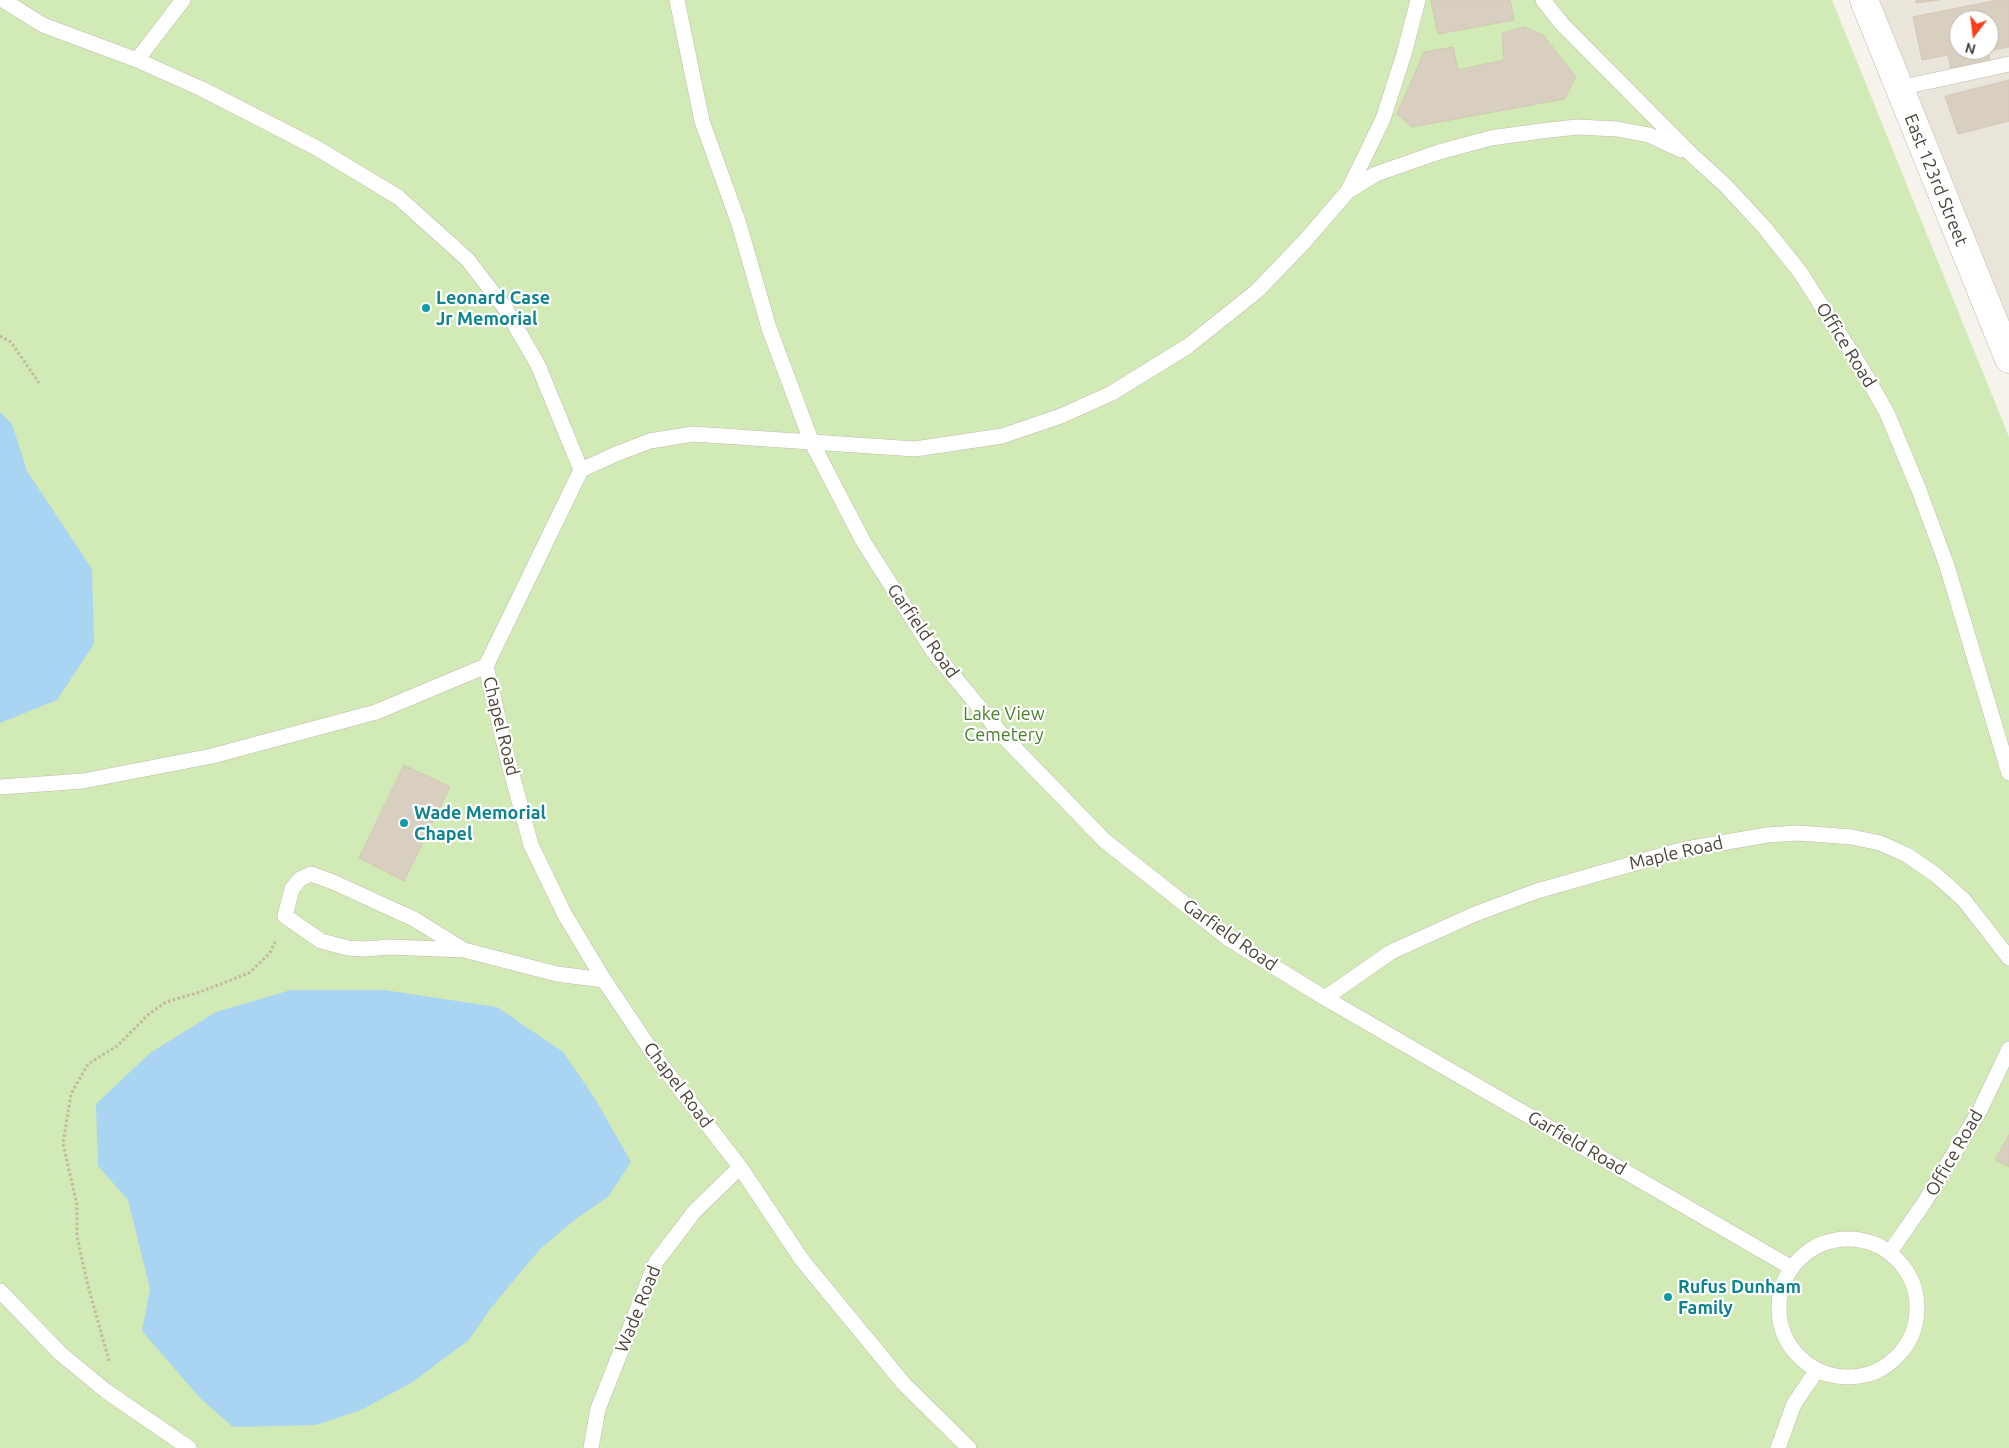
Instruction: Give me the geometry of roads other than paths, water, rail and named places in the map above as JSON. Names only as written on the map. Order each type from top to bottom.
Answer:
[{"type":"street","name":"East 123rd Street","points":[[1864,0],[2009,359]]},
{"type":"lane","points":[[3,0],[43,25],[138,60],[202,89],[316,147],[398,197],[467,259],[505,308],[538,365],[581,470]]},
{"type":"lane","points":[[138,60],[183,0]]},
{"type":"lane","name":"Garfield Road","points":[[677,0],[702,121],[739,224],[769,328],[812,443],[863,541],[933,651],[1002,736],[1105,841],[1228,938],[1325,998],[1792,1268]]},
{"type":"lane","points":[[0,787],[83,781],[212,756],[376,712],[486,666],[581,470],[650,441],[693,434],[915,450],[1002,436],[1060,416],[1112,393],[1188,346],[1257,291],[1304,242],[1348,191],[1383,119],[1404,54],[1418,0]]},
{"type":"lane","name":"Office Road","points":[[1543,0],[1562,24],[1692,155],[1725,185],[1757,220],[1800,272],[1862,368],[1887,414],[1919,490],[1947,566],[2009,773]]},
{"type":"lane","points":[[1899,88],[2009,64]]},
{"type":"lane","points":[[1348,191],[1376,174],[1439,152],[1491,138],[1577,127],[1617,129],[1649,135],[1692,155]]},
{"type":"lane","name":"Chapel Road","points":[[486,666],[507,756],[531,845],[565,915],[604,980],[657,1059],[740,1167],[802,1260],[904,1384],[969,1448]]},
{"type":"lane","name":"Maple Road","points":[[1325,998],[1398,949],[1475,914],[1537,891],[1681,850],[1752,837],[1798,832],[1852,837],[1880,843],[1907,855],[1936,875],[1964,900],[2009,958]]},
{"type":"lane","points":[[464,950],[414,918],[311,874],[300,879],[292,889],[286,916],[321,941],[365,950],[390,947],[464,950],[557,974],[604,980]]},
{"type":"lane","name":"Office Road","points":[[1890,1252],[1924,1203],[1980,1110],[2009,1049]]},
{"type":"lane","name":"Wade Road","points":[[591,1448],[598,1409],[656,1262],[694,1212],[740,1167]]},
{"type":"lane","points":[[1851,1238],[1872,1243],[1890,1252],[1905,1269],[1915,1288],[1918,1310],[1914,1331],[1903,1350],[1886,1365],[1866,1374],[1843,1376],[1817,1370],[1803,1360],[1789,1343],[1781,1324],[1779,1302],[1784,1281],[1792,1268],[1811,1249],[1830,1241],[1851,1238]]},
{"type":"lane","points":[[0,1291],[61,1354],[119,1400],[189,1448]]},
{"type":"lane","points":[[1778,1448],[1794,1404],[1817,1370]]},
{"type":"water","points":[[0,412],[12,424],[27,471],[92,569],[94,644],[57,700],[0,723]]},
{"type":"water","points":[[291,990],[384,990],[497,1007],[563,1052],[594,1097],[631,1162],[608,1197],[577,1218],[540,1249],[491,1308],[469,1340],[411,1383],[361,1410],[316,1425],[233,1427],[200,1398],[142,1331],[150,1289],[128,1200],[98,1166],[96,1104],[150,1053],[216,1012]]},
{"type":"place","name":"Leonard Case Jr Memorial","points":[[426,308]]},
{"type":"place","name":"Wade Memorial Chapel","points":[[404,823]]},
{"type":"place","name":"Rufus Dunham Family","points":[[1668,1297]]},
{"type":"park label","name":"Lake View Cemetery","points":[[1004,724]]}]
